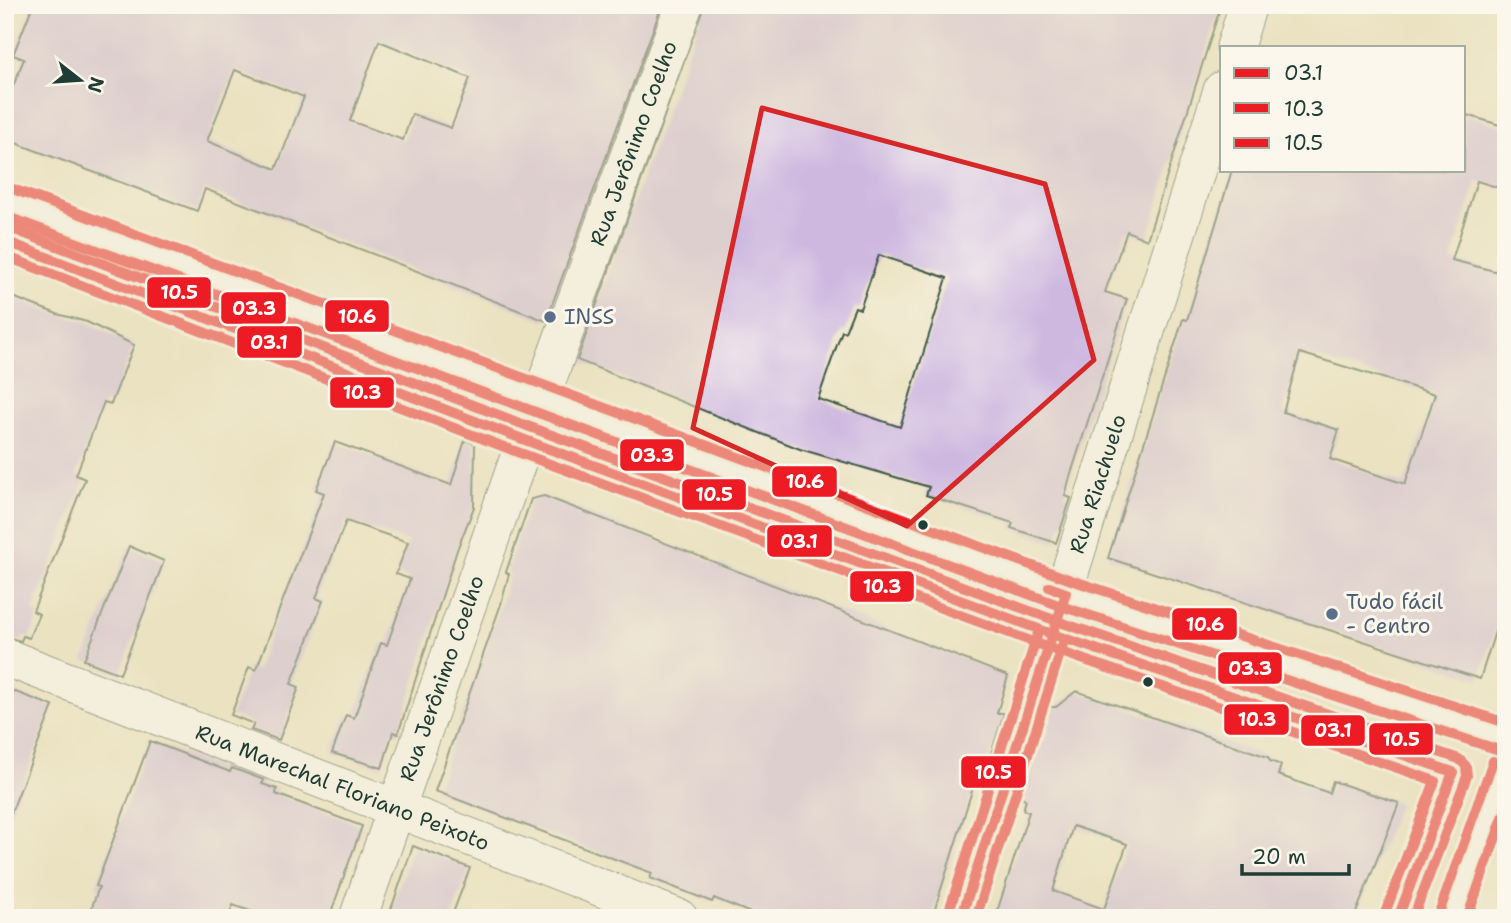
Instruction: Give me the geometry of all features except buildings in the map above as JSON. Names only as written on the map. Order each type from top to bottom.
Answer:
[{"type":"main road","points":[[5,201],[1066,593],[1506,738]]},
{"type":"main road","points":[[5,241],[525,440],[1052,634],[1453,772],[1398,918]]},
{"type":"main road","points":[[1452,918],[1504,780]]},
{"type":"street","name":"Rua Jerônimo Coelho","points":[[540,400],[684,5]]},
{"type":"street","points":[[1235,46],[1248,5]]},
{"type":"street","name":"Rua Riachuelo","points":[[961,918],[1066,593],[1220,96]]},
{"type":"street","name":"Rua Jerônimo Coelho","points":[[358,918],[525,440]]},
{"type":"street","name":"Rua Marechal Floriano Peixoto","points":[[5,657],[679,918]]},
{"type":"highlighted area","points":[[762,108],[1045,184],[1094,360],[907,526],[693,428]]},
{"type":"transit line","name":"10.6","points":[[10,188],[1071,580],[1506,723]]},
{"type":"transit line","name":"03.3","points":[[5,216],[1061,606],[1502,751]]},
{"type":"transit line","name":"10.5","points":[[10,228],[530,427],[1057,621],[1459,759],[1466,766],[1467,776],[1413,918]]},
{"type":"transit line","name":"03.1","points":[[5,241],[525,440],[1052,634],[1453,772],[1398,918]]},
{"type":"transit line","name":"10.3","points":[[5,256],[520,453],[1047,647],[1435,781],[1385,913]]},
{"type":"transit line","name":"03.1","points":[[961,918],[1066,593],[1049,587]]},
{"type":"transit line","name":"10.5","points":[[948,914],[1039,630]]},
{"type":"transit line","name":"10.3","points":[[976,918],[1065,638]]},
{"type":"transit line","name":"10.6","points":[[1439,913],[1493,761]]},
{"type":"transit line","name":"03.3","points":[[1467,918],[1506,809]]},
{"type":"place","name":"INSS","points":[[550,317]]},
{"type":"place","name":"Tudo fácil - Centro","points":[[1332,614]]}]
